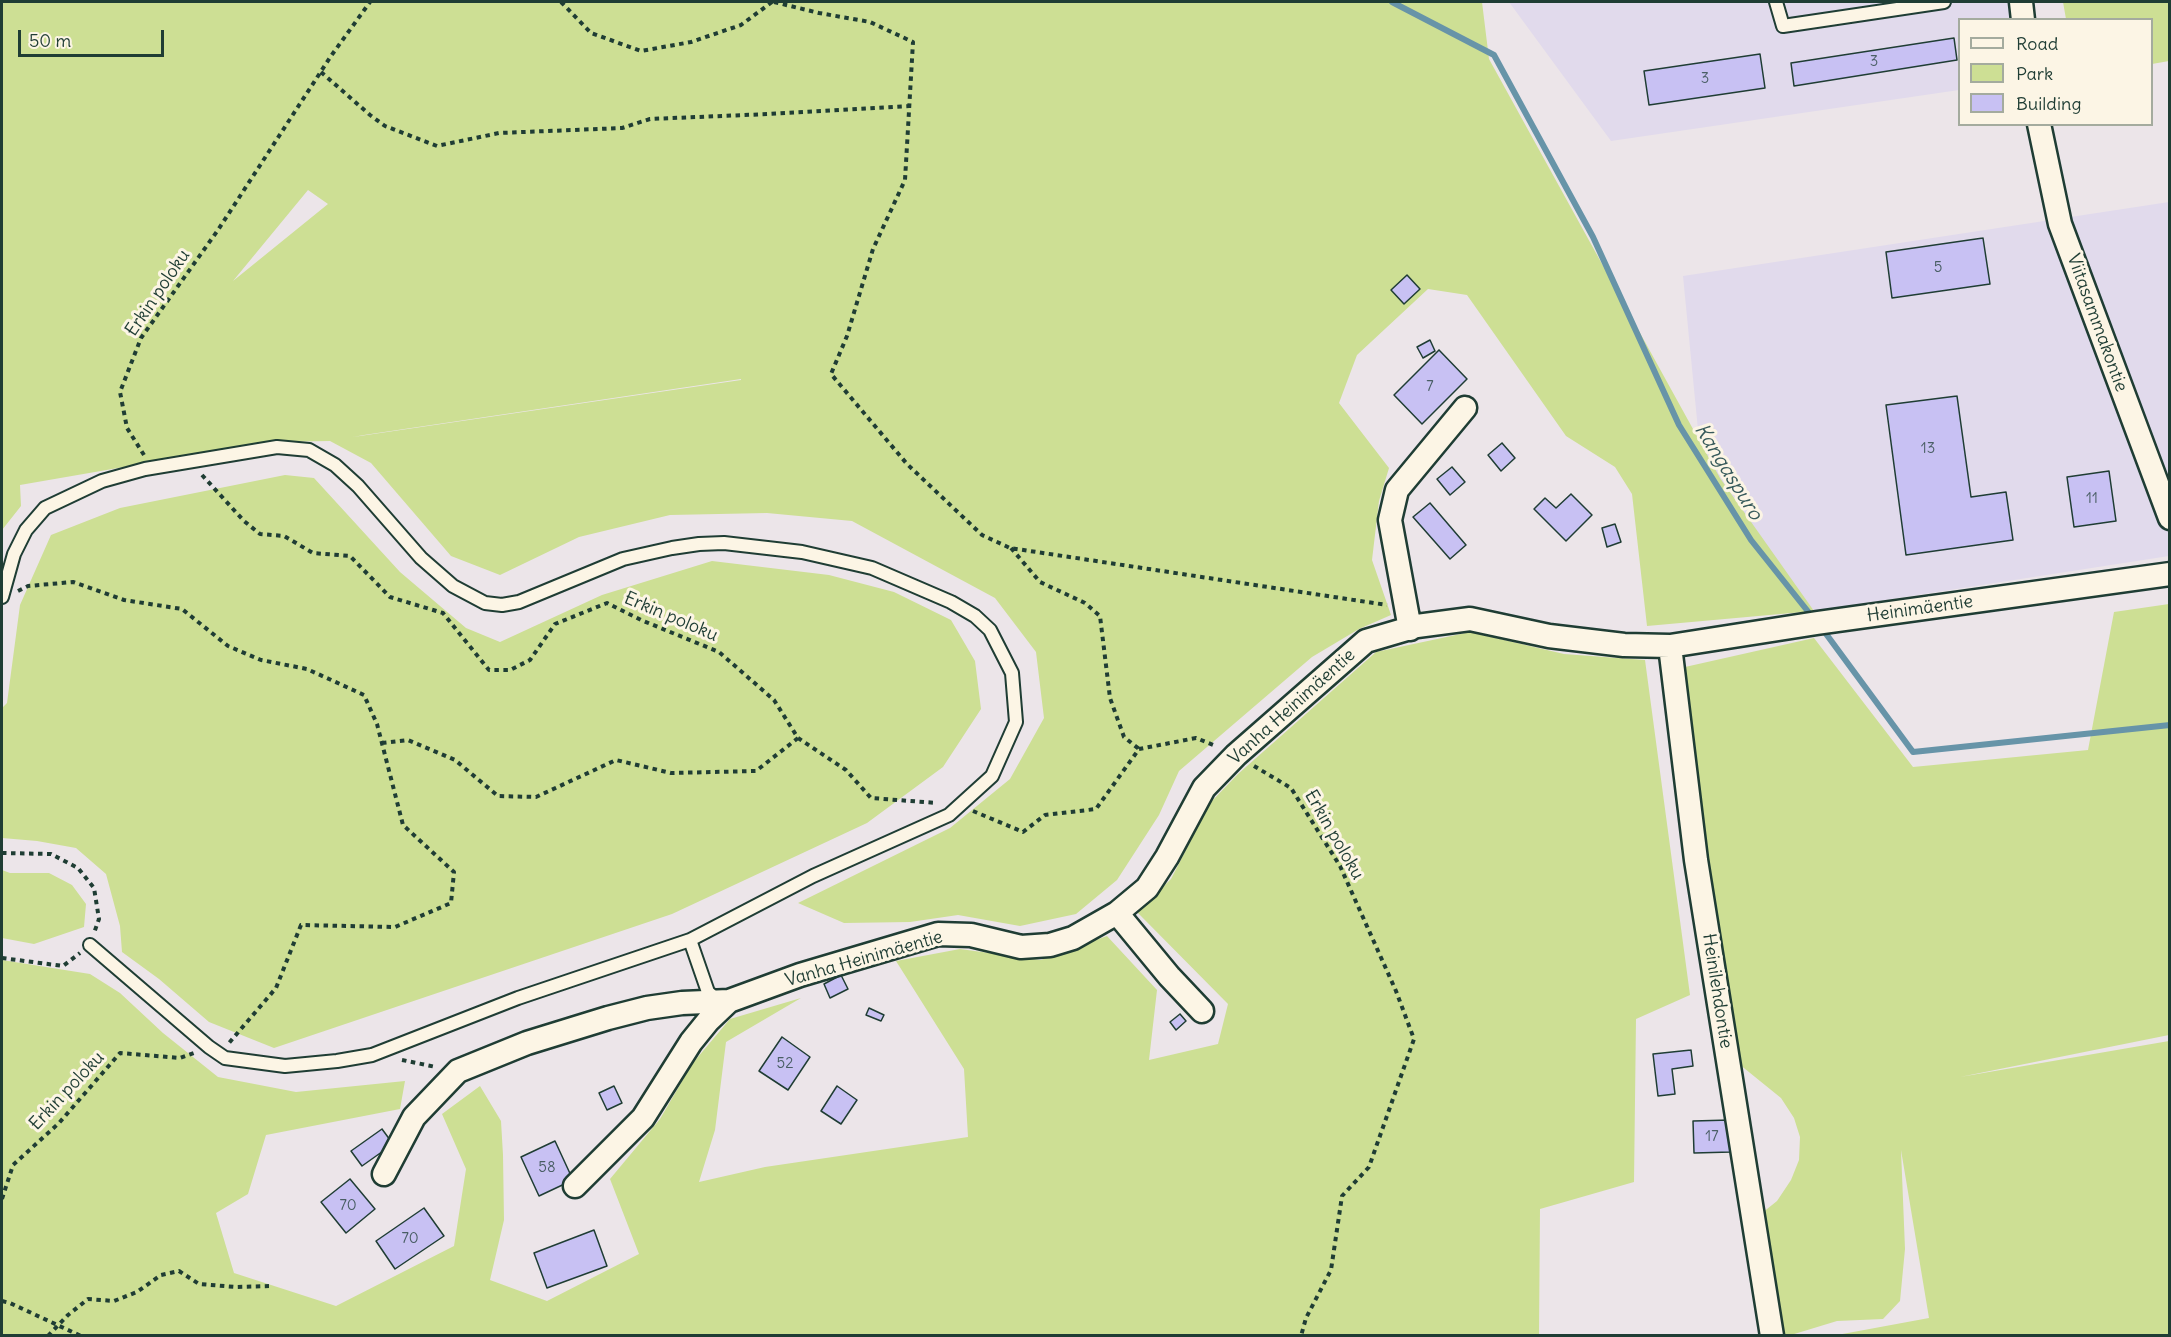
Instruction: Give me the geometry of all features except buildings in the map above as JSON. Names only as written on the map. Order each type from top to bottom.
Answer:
[{"type":"street","points":[[2021,2],[2023,18]]},
{"type":"street","name":"Viitasammakontie","points":[[2039,126],[2060,224],[2169,518]]},
{"type":"street","points":[[1408,618],[1390,520],[1397,490],[1465,408]]},
{"type":"street","name":"Heinimäentie","points":[[1670,646],[2169,574]]},
{"type":"street","name":"Vanha Heinimäentie","points":[[384,1174],[414,1117],[458,1071],[527,1043],[608,1017],[646,1008],[724,1002],[800,975],[938,934],[971,935],[1021,946],[1050,945],[1073,938],[1117,913],[1147,888],[1167,857],[1204,788],[1236,755],[1366,641],[1408,618],[1470,619],[1549,636],[1624,645],[1670,646]]},
{"type":"street","name":"Heinilehdontie","points":[[1670,646],[1696,860],[1772,1335]]},
{"type":"street","points":[[1117,913],[1169,976],[1202,1011]]},
{"type":"street","points":[[575,1186],[643,1118],[691,1042],[724,1002]]},
{"type":"lane","points":[[1776,2],[1783,26],[1944,2]]},
{"type":"lane","points":[[6,596],[15,554],[26,530],[45,508],[102,481],[152,468],[277,447],[309,450],[335,465],[358,486],[429,565],[453,585],[485,603],[502,605],[519,602],[623,559],[699,544],[724,543],[802,552],[872,568],[951,602],[975,616],[990,630],[1012,673],[1016,722],[992,776],[949,815],[813,876],[690,940],[518,998],[372,1055],[285,1066],[225,1058],[209,1047],[90,945]]},
{"type":"lane","points":[[690,940],[708,992],[724,1002]]},
{"type":"path","name":"Erkin poloku","points":[[152,468],[127,428],[120,392],[141,338],[255,175],[321,72],[370,2]]},
{"type":"path","points":[[561,2],[591,33],[641,51],[691,42],[741,25],[773,2],[870,22],[913,42],[905,180],[873,249],[847,336],[831,374],[907,464],[982,535],[1010,548],[1408,618]]},
{"type":"path","points":[[321,72],[385,126],[437,147],[499,134],[622,128],[650,118],[909,106]]},
{"type":"path","name":"Erkin poloku","points":[[198,471],[244,521],[260,534],[284,536],[313,553],[350,556],[390,597],[443,613],[489,670],[510,670],[530,660],[555,624],[607,603],[641,620],[719,652],[774,700],[798,738],[846,770],[871,798],[960,804],[983,817],[1023,832],[1045,815],[1096,809],[1139,750],[1196,738],[1236,755],[1291,788],[1340,866],[1396,992],[1414,1039],[1369,1167],[1342,1196],[1332,1270],[1306,1318],[1301,1335]]},
{"type":"path","points":[[1010,548],[1040,582],[1085,603],[1100,616],[1110,698],[1124,737],[1139,750]]},
{"type":"path","name":"Erkin poloku","points":[[2,1199],[13,1165],[59,1124],[120,1053],[180,1058],[209,1047],[229,1043],[276,988],[301,924],[395,927],[451,903],[454,872],[403,825],[377,724],[364,695],[307,669],[261,660],[228,646],[182,609],[124,600],[73,582],[28,586],[6,596]]},
{"type":"path","points":[[382,743],[408,740],[455,760],[498,796],[536,797],[616,760],[671,773],[756,771],[798,738]]},
{"type":"path","points":[[2,853],[51,854],[78,868],[94,888],[99,920],[90,945],[63,966],[2,958]]},
{"type":"path","points":[[372,1055],[458,1071]]},
{"type":"path","points":[[48,1335],[88,1299],[114,1301],[137,1292],[161,1275],[178,1271],[199,1284],[236,1287],[269,1286]]},
{"type":"path","points":[[2,1301],[81,1335]]},
{"type":"shaded area","points":[[1509,2],[2029,2],[2032,18],[1958,18],[1958,90],[1611,141]]},
{"type":"shaded area","points":[[2169,202],[2169,556],[1814,611],[1702,471],[1683,276]]},
{"type":"green space","points":[[2,2],[1482,2],[1489,59],[1720,478],[1814,611],[1647,626],[1632,494],[1615,467],[1566,436],[1467,295],[1428,289],[1357,355],[1339,403],[1389,468],[1379,501],[1372,560],[1391,615],[1359,629],[1312,657],[1179,771],[1159,815],[1117,880],[1076,914],[1020,926],[958,915],[910,922],[844,923],[798,903],[950,828],[1010,779],[1044,718],[1036,652],[995,598],[852,521],[767,513],[670,515],[579,537],[500,575],[451,556],[371,463],[330,441],[268,442],[20,485],[21,506],[2,530]],"holes":[[[308,190],[328,204],[233,281]],[[741,380],[353,437],[364,435]]]},
{"type":"green space","points":[[2063,2],[2169,2],[2169,61],[2153,64],[2153,18],[2066,18]]},
{"type":"green space","points":[[285,475],[314,478],[400,572],[466,628],[500,642],[602,595],[712,561],[829,575],[894,592],[951,620],[975,661],[981,709],[943,767],[867,823],[672,914],[274,1048],[209,1022],[159,979],[122,952],[120,926],[106,874],[76,848],[2,838],[2,708],[7,703],[20,605],[51,535],[120,508]]},
{"type":"green space","points":[[2169,604],[2169,1035],[1960,1077],[2169,1041],[2169,1335],[1837,1335],[1929,1318],[1901,1150],[1905,1249],[1900,1301],[1883,1319],[1837,1321],[1791,1335],[1780,1335],[1762,1213],[1777,1201],[1791,1180],[1799,1160],[1800,1137],[1794,1118],[1781,1098],[1739,1064],[1707,858],[1685,667],[1814,638],[1913,767],[2088,750],[2114,612]]},
{"type":"green space","points":[[1470,632],[1564,654],[1645,660],[1690,995],[1636,1019],[1634,1182],[1540,1209],[1539,1335],[2,1336],[2,960],[90,974],[120,993],[163,1033],[218,1077],[296,1092],[405,1081],[400,1109],[266,1135],[248,1194],[216,1213],[234,1273],[336,1306],[454,1246],[466,1169],[442,1114],[480,1086],[501,1121],[503,1155],[504,1220],[490,1280],[547,1301],[639,1254],[610,1179],[660,1119],[692,1064],[730,1019],[801,998],[726,1042],[715,1130],[699,1182],[765,1167],[968,1137],[964,1069],[896,961],[960,949],[1041,960],[1107,936],[1157,990],[1149,1060],[1218,1044],[1228,1004],[1137,912],[1171,879],[1210,803],[1238,774],[1376,652]]},
{"type":"green space","points":[[2,870],[10,873],[49,873],[72,885],[86,904],[84,927],[34,944],[2,938]]},
{"type":"waterway","name":"Kangaspuro","points":[[1392,2],[1494,55],[1593,237],[1679,425],[1751,540],[1814,619]]},
{"type":"waterway","name":"Kangaspuro","points":[[1821,627],[1913,752],[2170,725]]}]
